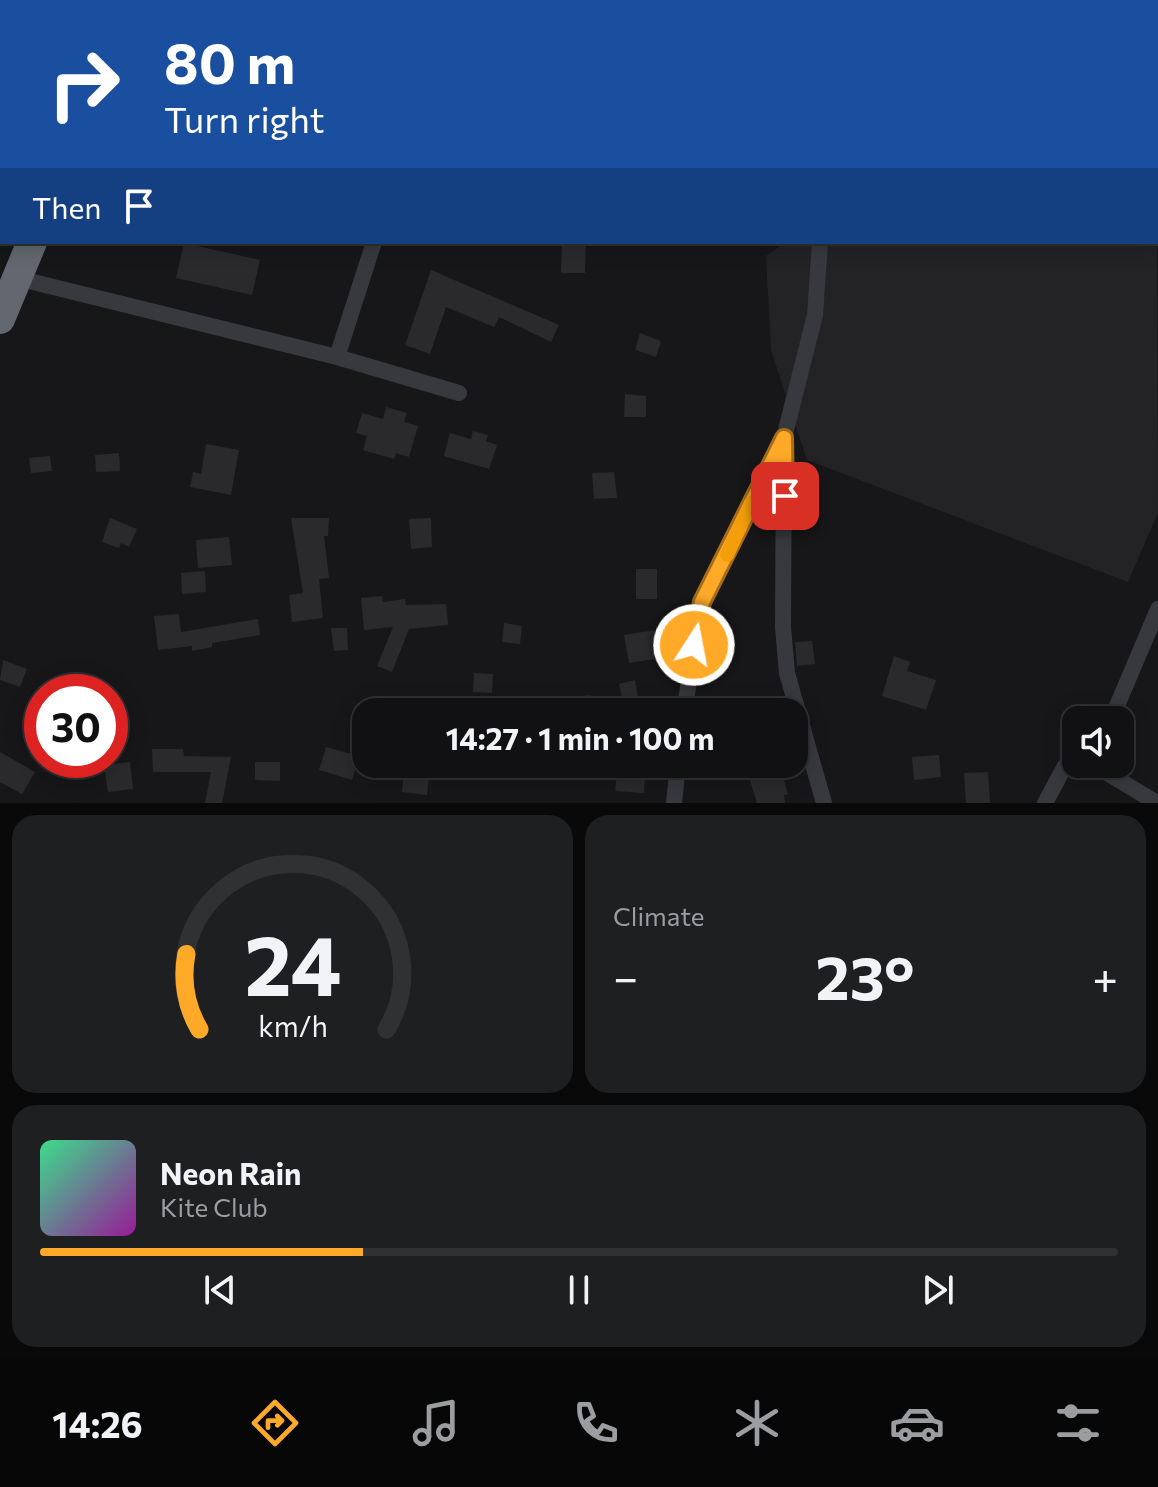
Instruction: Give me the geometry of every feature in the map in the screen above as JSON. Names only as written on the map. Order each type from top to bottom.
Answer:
[{"type":"highway","points":[[0,319],[31,244]]},
{"type":"street","points":[[337,357],[373,244]]},
{"type":"street","points":[[686,698],[702,602],[784,438],[815,315],[820,244]]},
{"type":"street","points":[[17,278],[337,357],[459,393]]},
{"type":"street","points":[[784,438],[783,627],[787,673],[824,803]]},
{"type":"street","points":[[1117,706],[1158,609]]},
{"type":"street","points":[[1045,803],[1062,772]]},
{"type":"street","points":[[674,803],[677,778]]},
{"type":"street","points":[[1115,778],[1157,803]]},
{"type":"shaded area","points":[[783,244],[1157,244],[1158,513],[1128,582],[807,460],[771,350],[766,256]]},
{"type":"building","points":[[184,244],[260,260],[252,295],[176,278]]},
{"type":"building","points":[[562,244],[586,244],[585,273],[561,273]]},
{"type":"building","points":[[431,270],[559,325],[551,342],[499,317],[494,327],[446,307],[430,354],[405,345]]},
{"type":"building","points":[[640,333],[661,341],[656,357],[635,350]]},
{"type":"building","points":[[625,394],[646,396],[646,417],[624,417]]},
{"type":"building","points":[[386,407],[407,413],[404,422],[418,426],[409,457],[396,453],[394,459],[363,450],[367,436],[356,433],[362,413],[383,419]]},
{"type":"building","points":[[473,431],[488,435],[486,441],[497,445],[489,469],[444,456],[450,433],[471,439]]},
{"type":"building","points":[[206,444],[239,450],[231,495],[190,487],[193,472],[201,474]]},
{"type":"building","points":[[119,453],[120,471],[96,472],[95,455]]},
{"type":"building","points":[[50,456],[52,471],[31,473],[29,458]]},
{"type":"building","points":[[614,472],[617,498],[594,499],[592,473]]},
{"type":"building","points":[[110,518],[137,529],[129,547],[121,543],[119,548],[102,542]]},
{"type":"building","points":[[291,518],[329,518],[328,536],[324,536],[329,578],[319,579],[323,618],[292,622],[289,595],[303,593]]},
{"type":"building","points":[[431,518],[432,547],[411,549],[409,519]]},
{"type":"building","points":[[229,537],[232,565],[198,568],[196,540]]},
{"type":"building","points":[[636,569],[657,569],[657,599],[636,599]]},
{"type":"building","points":[[205,571],[206,592],[182,594],[181,573]]},
{"type":"building","points":[[382,596],[383,602],[405,599],[406,605],[446,604],[448,625],[409,629],[392,672],[377,666],[393,627],[364,630],[361,598]]},
{"type":"building","points":[[179,614],[181,632],[258,619],[260,635],[212,643],[212,647],[192,651],[192,646],[158,650],[154,616]]},
{"type":"building","points":[[725,619],[730,633],[710,641],[710,621]]},
{"type":"building","points":[[504,623],[522,626],[520,644],[502,642]]},
{"type":"building","points":[[331,628],[347,628],[348,650],[334,651]]},
{"type":"building","points":[[656,630],[661,658],[629,663],[624,635]]},
{"type":"building","points":[[812,641],[815,664],[797,666],[795,642]]},
{"type":"building","points":[[894,656],[910,662],[907,671],[936,680],[926,710],[882,696]]},
{"type":"building","points":[[3,660],[27,669],[20,687],[0,680]]},
{"type":"building","points":[[474,673],[493,674],[492,693],[473,692]]},
{"type":"building","points":[[635,680],[638,698],[622,698],[619,684]]},
{"type":"building","points":[[326,747],[352,754],[352,780],[319,770]]},
{"type":"building","points":[[152,749],[183,749],[184,756],[231,757],[222,803],[205,803],[211,772],[153,772]]},
{"type":"building","points":[[0,752],[24,766],[24,778],[31,778],[22,794],[0,782]]},
{"type":"building","points":[[939,755],[941,777],[914,780],[912,757]]},
{"type":"building","points":[[128,762],[133,789],[108,792],[106,778],[128,778]]},
{"type":"building","points":[[255,762],[280,762],[280,781],[255,780]]},
{"type":"building","points":[[988,772],[990,803],[966,803],[964,773]]},
{"type":"building","points":[[403,778],[429,778],[427,795],[402,792]]},
{"type":"building","points":[[616,778],[645,778],[644,793],[615,791]]},
{"type":"building","points":[[749,778],[783,778],[788,794],[784,795],[785,803],[757,803]]},
{"type":"slow traffic","points":[[727,555],[751,503]]},
{"type":"route","points":[[694,645],[702,602],[784,438],[785,496]]}]
